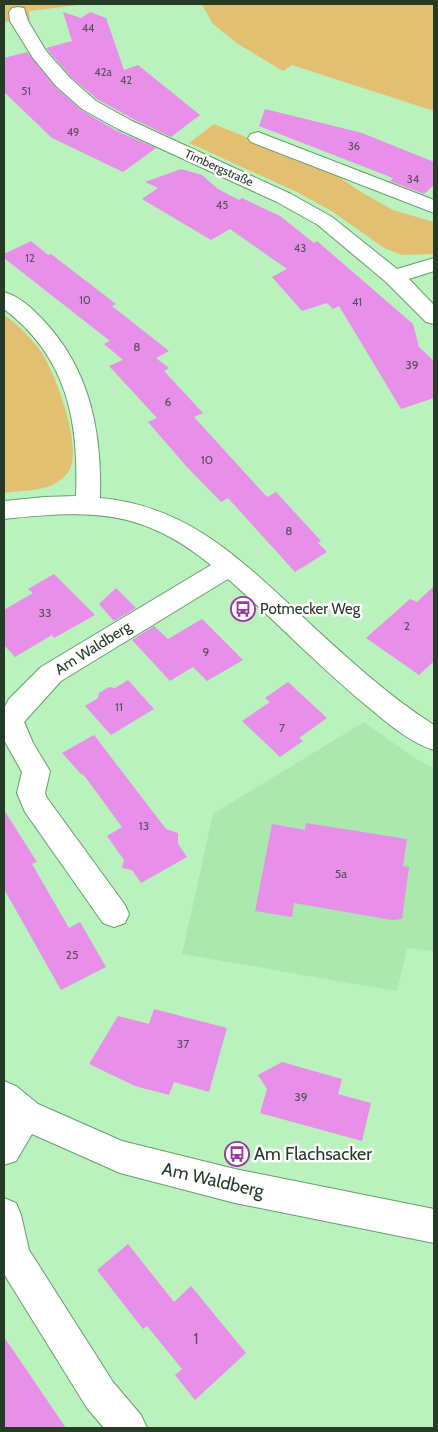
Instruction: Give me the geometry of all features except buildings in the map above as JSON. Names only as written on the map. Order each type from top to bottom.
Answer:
[{"type":"street","name":"Timbergstraße","points":[[18,12],[19,21],[39,54],[63,82],[89,105],[125,126],[284,198],[325,221],[394,277],[434,317]]},
{"type":"street","points":[[258,138],[434,207]]},
{"type":"street","points":[[394,277],[434,264]]},
{"type":"street","points":[[4,299],[46,334],[72,376],[82,406],[90,477],[88,504]]},
{"type":"street","points":[[4,510],[44,504],[88,504],[164,522],[183,532],[229,566],[383,705],[434,739]]},
{"type":"street","name":"Am Waldberg","points":[[114,914],[35,804],[31,793],[36,771],[21,748],[10,721],[19,707],[50,674],[229,566]]},
{"type":"street","points":[[4,1149],[15,1106]]},
{"type":"street","name":"Am Waldberg","points":[[15,1106],[120,1157],[235,1186],[434,1226]]},
{"type":"street","points":[[4,1216],[13,1257],[100,1395],[128,1428]]},
{"type":"shaded area","points":[[4,4],[87,4],[29,11],[30,20],[4,22]]},
{"type":"shaded area","points":[[202,4],[434,4],[434,111],[292,65],[283,71],[238,44],[212,23]]},
{"type":"shaded area","points":[[214,124],[333,173],[393,210],[434,222],[434,254],[402,255],[384,248],[333,212],[297,192],[189,143]]},
{"type":"shaded area","points":[[4,315],[29,337],[48,363],[69,423],[73,452],[69,471],[53,485],[40,489],[4,493]]},
{"type":"shaded area","points":[[364,722],[413,757],[434,768],[434,951],[407,948],[397,991],[182,954],[213,814]]},
{"type":"place","name":"Potmecker Weg","points":[[243,609]]},
{"type":"place","name":"Am Flachsacker","points":[[237,1154]]}]
